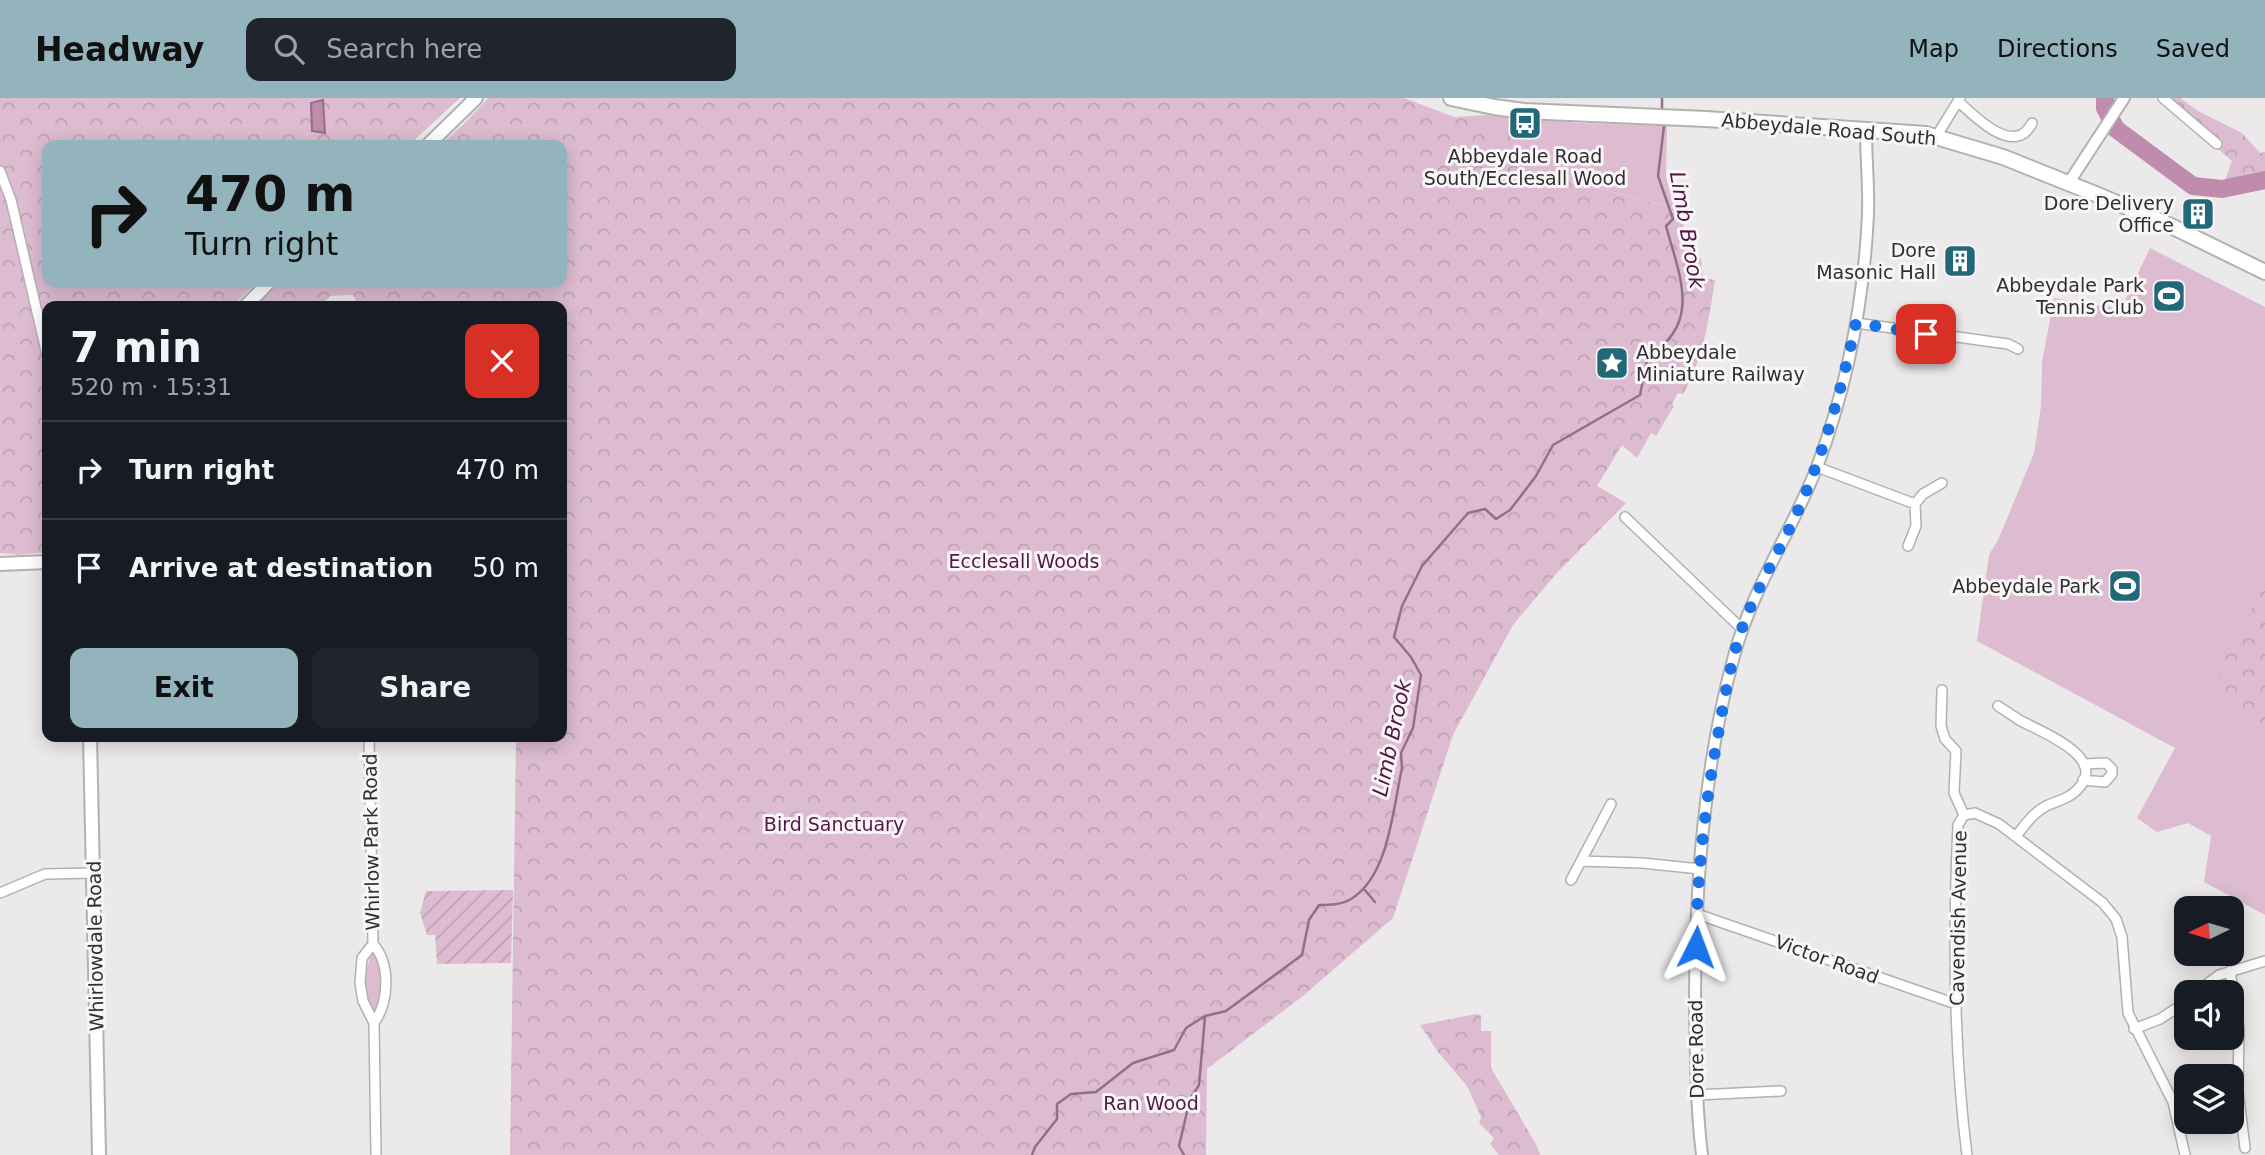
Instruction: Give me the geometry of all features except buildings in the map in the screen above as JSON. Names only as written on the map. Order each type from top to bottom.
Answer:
[{"type":"main road","points":[[433,140],[476,98]]},
{"type":"main road","name":"Abbeydale Road South","points":[[1451,98],[1524,111],[1706,119],[1936,137],[2003,157],[2169,225],[2265,272]]},
{"type":"main road","points":[[251,301],[264,287]]},
{"type":"main road","points":[[0,565],[42,562]]},
{"type":"main road","name":"Whirlowdale Road","points":[[90,742],[99,1155]]},
{"type":"street","points":[[2163,98],[2217,144]]},
{"type":"street","points":[[1936,137],[1959,99],[1984,125],[2007,135],[2024,134],[2032,123]]},
{"type":"street","points":[[2067,184],[2121,103]]},
{"type":"street","name":"Dore Road","points":[[1702,1155],[1697,1095],[1695,963],[1700,869],[1711,772],[1724,695],[1742,629],[1817,467],[1832,420],[1856,323],[1868,212],[1866,130]]},
{"type":"street","points":[[0,171],[11,200],[42,333]]},
{"type":"street","points":[[1856,323],[2008,344],[2018,349]]},
{"type":"street","points":[[1817,467],[1915,504]]},
{"type":"street","points":[[1908,546],[1916,526],[1915,504],[1923,494],[1942,483]]},
{"type":"street","points":[[1625,517],[1742,629]]},
{"type":"street","name":"Cavendish Avenue","points":[[1942,690],[1941,726],[1945,739],[1956,751],[1954,793],[1964,815],[1958,825],[1956,866],[1956,1004],[1967,1155]]},
{"type":"street","points":[[1998,706],[2064,742],[2078,754],[2084,764],[2083,780],[2071,795],[2037,812],[2016,836]]},
{"type":"street","name":"Whirlow Park Road","points":[[367,742],[373,944],[362,958],[360,983],[363,1001],[374,1023],[376,1155]]},
{"type":"street","points":[[2083,780],[2105,782],[2112,774],[2112,769],[2106,764],[2084,764]]},
{"type":"street","points":[[1571,880],[1611,804]]},
{"type":"street","points":[[1964,815],[1984,815],[2016,836],[2103,903],[2112,914],[2122,937],[2125,1006],[2134,1029],[2173,1102],[2185,1155]]},
{"type":"street","points":[[1581,862],[1642,863],[1700,869]]},
{"type":"street","points":[[0,892],[45,874],[93,873]]},
{"type":"street","name":"Victor Road","points":[[1697,914],[1956,1004]]},
{"type":"street","name":"Whirlow Park Road","points":[[373,944],[380,951],[386,983],[386,999],[374,1023]]},
{"type":"street","points":[[2212,980],[2230,971],[2265,961]]},
{"type":"street","points":[[2230,971],[2239,1029],[2238,1091],[2245,1148]]},
{"type":"street","points":[[2134,1029],[2160,1019],[2174,1010]]},
{"type":"street","points":[[1697,1095],[1781,1091]]},
{"type":"green space","points":[[0,98],[460,98],[414,140],[42,140],[42,287],[252,287],[238,301],[42,301],[42,553],[19,555],[0,553]]},
{"type":"green space","name":"Ecclesall Woods","points":[[488,98],[1404,98],[1454,117],[1511,129],[1532,144],[1539,167],[1547,175],[1678,209],[1693,256],[1701,258],[1703,278],[1715,280],[1704,339],[1690,381],[1683,394],[1678,393],[1672,404],[1674,406],[1656,436],[1651,433],[1637,458],[1622,445],[1597,486],[1626,503],[1555,575],[1513,625],[1453,735],[1393,918],[1303,996],[1207,1069],[1206,1155],[510,1155],[516,742],[567,742],[567,301],[356,301],[353,295],[330,296],[325,301],[261,301],[276,287],[567,287],[567,140],[446,140]]},
{"type":"green space","points":[[2160,98],[2180,98],[2198,111],[2242,133],[2260,153],[2265,152],[2265,180],[2222,189],[2232,161]]},
{"type":"green space","points":[[1487,115],[1579,123],[1667,126],[1666,178],[1675,208],[1547,175],[1539,167],[1532,144],[1454,117]]},
{"type":"green space","name":"Abbeydale Park","points":[[2150,248],[2265,307],[2265,915],[2244,904],[2244,896],[2230,896],[2204,882],[2211,836],[2188,823],[2157,832],[2137,818],[2175,748],[1977,641],[1989,555],[1999,538],[2034,453],[2041,406],[2042,362],[2054,298],[2121,309]]},
{"type":"green space","points":[[2265,585],[2265,729],[2222,689],[2218,678],[2220,666]]},
{"type":"green space","points":[[513,890],[511,963],[437,964],[435,935],[427,935],[420,913],[426,891]]},
{"type":"green space","points":[[373,952],[380,957],[382,984],[378,1013],[374,1014],[370,1008],[366,983]]},
{"type":"green space","points":[[1481,1015],[1481,1031],[1491,1031],[1491,1068],[1540,1155],[1499,1155],[1490,1144],[1494,1138],[1479,1123],[1481,1117],[1467,1086],[1438,1052],[1420,1025]]},
{"type":"shaded area","points":[[323,100],[325,133],[312,131],[311,103]]},
{"type":"waterway","name":"Limb Brook","points":[[1662,98],[1662,109]]},
{"type":"waterway","points":[[2105,98],[2105,108],[2116,129],[2193,186],[2222,189],[2265,180]]},
{"type":"waterway","name":"Limb Brook","points":[[1032,1155],[1057,1119],[1057,1104],[1071,1094],[1096,1092],[1133,1063],[1174,1050],[1186,1028],[1205,1016],[1226,1011],[1302,955],[1309,920],[1319,905],[1339,904],[1351,899],[1364,888],[1374,874],[1392,821],[1402,768],[1401,753],[1413,728],[1421,675],[1411,657],[1394,637],[1402,606],[1422,566],[1468,513],[1485,509],[1496,519],[1510,510],[1536,476],[1553,445],[1640,395],[1648,355],[1665,343],[1676,329],[1681,314],[1681,280],[1666,226],[1673,219],[1658,176],[1664,126]]},
{"type":"waterway","points":[[1364,889],[1375,902]]},
{"type":"waterway","points":[[1184,1155],[1179,1146],[1190,1099],[1199,1085],[1205,1017]]},
{"type":"place","name":"Abbeydale Road South/Ecclesall Wood","points":[[1525,123]]},
{"type":"place","name":"Dore Delivery Office","points":[[2198,214]]},
{"type":"place","name":"Dore Masonic Hall","points":[[1960,261]]},
{"type":"place","name":"Abbeydale Park Tennis Club","points":[[2169,296]]},
{"type":"place","name":"Abbeydale Miniature Railway","points":[[1612,363]]},
{"type":"place","name":"Abbeydale Park","points":[[2125,586]]},
{"type":"route","points":[[1696,947],[1700,859],[1711,772],[1734,655],[1742,629],[1817,467],[1832,420],[1856,323],[1926,334]]},
{"type":"park label","name":"Bird Sanctuary","points":[[834,824]]},
{"type":"park label","name":"Ran Wood","points":[[1151,1103]]}]
